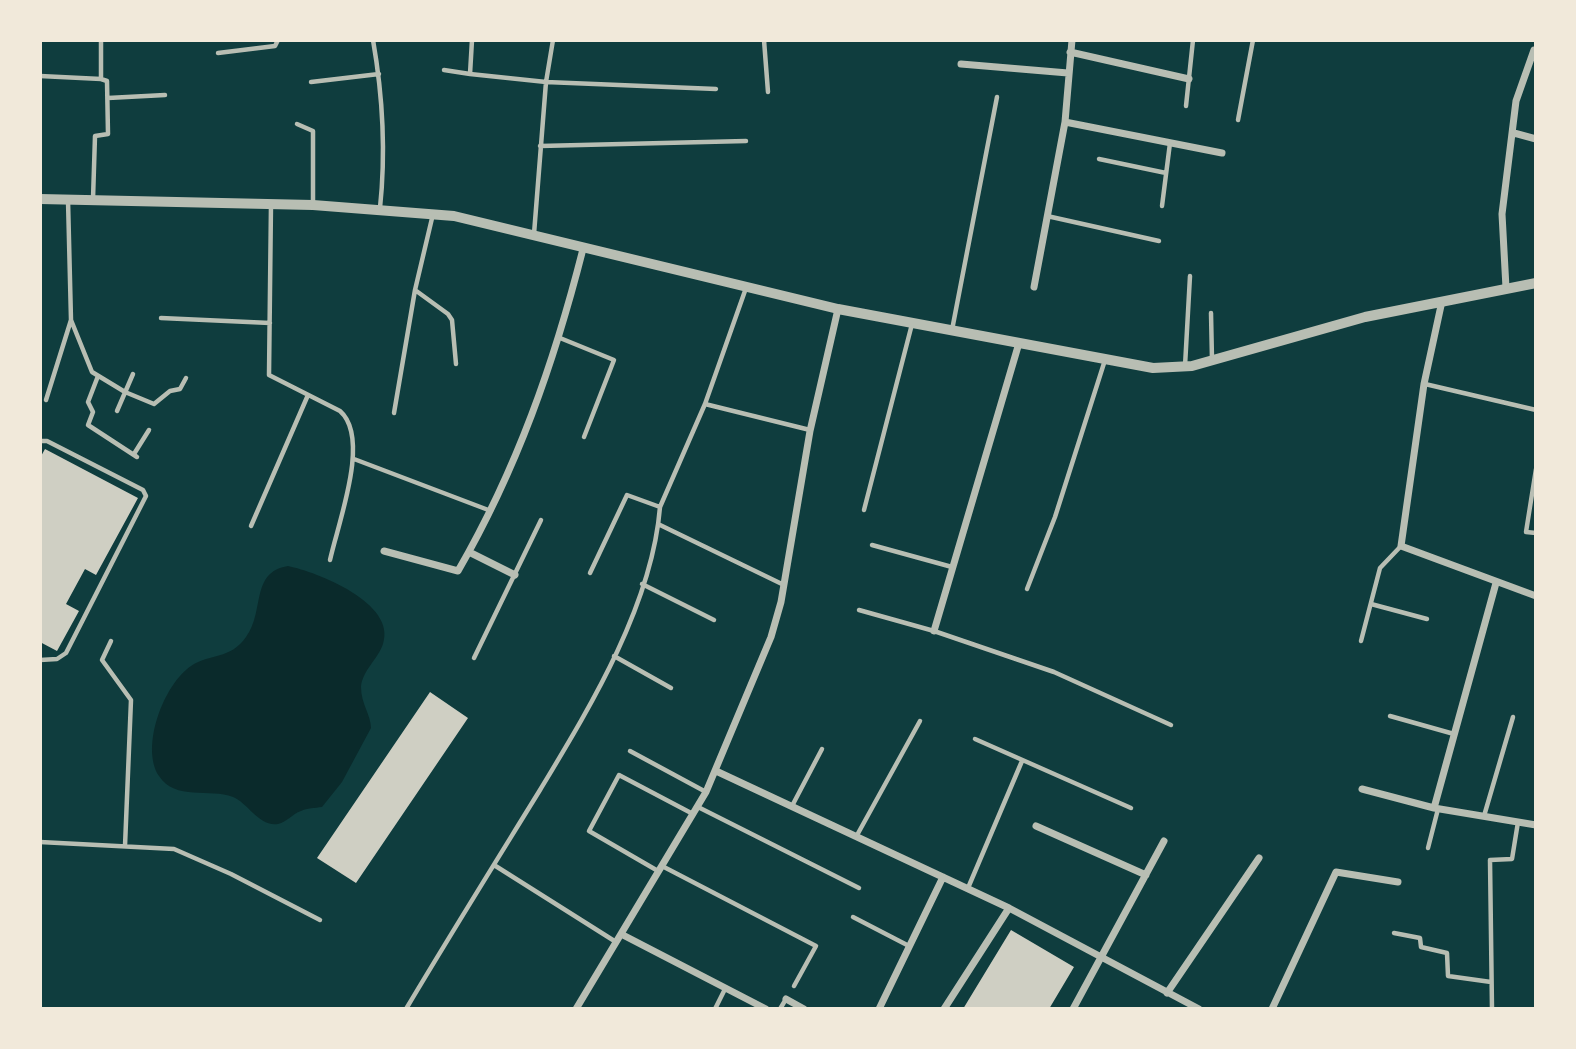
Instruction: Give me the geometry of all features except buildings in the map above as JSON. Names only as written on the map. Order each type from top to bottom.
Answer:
[{"type":"street","points":[[1034,287],[1065,122],[1072,40]]},
{"type":"street","points":[[1506,288],[1502,214],[1516,101],[1534,50]]},
{"type":"street","points":[[1070,52],[1189,79]]},
{"type":"street","points":[[961,64],[1068,73]]},
{"type":"street","points":[[1065,122],[1222,152]]},
{"type":"street","points":[[1514,133],[1536,139]]},
{"type":"street","points":[[40,199],[271,203],[433,213],[838,309],[1153,368],[1185,368],[1344,322],[1536,283]]},
{"type":"street","points":[[384,551],[458,571],[491,512],[526,434],[560,338],[583,249]]},
{"type":"street","points":[[1443,301],[1424,384],[1401,546],[1536,596]]},
{"type":"street","points":[[576,1009],[706,792],[771,637],[784,585],[810,431],[838,309]]},
{"type":"street","points":[[934,631],[1019,343]]},
{"type":"street","points":[[469,552],[515,575]]},
{"type":"street","points":[[1436,808],[1496,583]]},
{"type":"street","points":[[716,771],[1009,908],[1199,1009]]},
{"type":"street","points":[[1362,789],[1436,808],[1536,825]]},
{"type":"street","points":[[1036,826],[1146,874]]},
{"type":"street","points":[[1073,1009],[1164,841]]},
{"type":"street","points":[[1167,993],[1259,858]]},
{"type":"street","points":[[1272,1009],[1336,872],[1398,882]]},
{"type":"street","points":[[879,1009],[943,877]]},
{"type":"street","points":[[944,1009],[1009,908]]},
{"type":"street","points":[[621,934],[766,1009]]},
{"type":"street","points":[[786,999],[804,1009]]},
{"type":"lane","points":[[101,40],[101,79]]},
{"type":"lane","points":[[218,53],[275,46],[278,40]]},
{"type":"lane","points":[[373,40],[383,96],[384,166],[380,208]]},
{"type":"lane","points":[[470,74],[472,40]]},
{"type":"lane","points":[[534,236],[546,82],[553,40]]},
{"type":"lane","points":[[764,40],[768,92]]},
{"type":"lane","points":[[1186,106],[1193,40]]},
{"type":"lane","points":[[1238,120],[1253,40]]},
{"type":"lane","points":[[444,70],[546,82],[716,89]]},
{"type":"lane","points":[[311,82],[379,74]]},
{"type":"lane","points":[[40,76],[107,81],[108,134],[95,136],[93,200]]},
{"type":"lane","points":[[108,98],[165,95]]},
{"type":"lane","points":[[952,330],[997,97]]},
{"type":"lane","points":[[297,124],[313,131],[313,205]]},
{"type":"lane","points":[[540,146],[746,141]]},
{"type":"lane","points":[[1162,206],[1170,142]]},
{"type":"lane","points":[[1099,159],[1166,173]]},
{"type":"lane","points":[[46,400],[71,320],[68,199]]},
{"type":"lane","points":[[271,203],[269,375],[347,416],[353,432],[354,458],[330,560]]},
{"type":"lane","points":[[394,413],[415,290],[433,213]]},
{"type":"lane","points":[[1046,216],[1158,241]]},
{"type":"lane","points":[[1185,368],[1189,276]]},
{"type":"lane","points":[[406,1009],[579,726],[632,621],[658,524],[660,507],[705,404],[746,288]]},
{"type":"lane","points":[[415,290],[452,320],[456,364]]},
{"type":"lane","points":[[1211,313],[1212,361]]},
{"type":"lane","points":[[161,318],[270,323]]},
{"type":"lane","points":[[71,320],[92,372],[125,393],[154,404],[170,391],[180,389],[186,378]]},
{"type":"lane","points":[[864,510],[912,323]]},
{"type":"lane","points":[[560,338],[614,360],[584,437]]},
{"type":"lane","points":[[1027,589],[1055,517],[1106,359]]},
{"type":"lane","points":[[117,411],[133,374]]},
{"type":"lane","points":[[98,376],[88,402],[93,412],[88,425],[135,456],[149,430]]},
{"type":"lane","points":[[1424,384],[1536,411]]},
{"type":"lane","points":[[251,526],[308,396]]},
{"type":"lane","points":[[705,404],[810,431]]},
{"type":"lane","points":[[40,440],[47,441],[143,490],[146,499],[66,653],[54,660],[40,660]]},
{"type":"lane","points":[[354,458],[491,512]]},
{"type":"lane","points":[[1536,469],[1526,532],[1536,533]]},
{"type":"lane","points":[[590,573],[627,495],[660,507]]},
{"type":"lane","points":[[474,658],[541,520]]},
{"type":"lane","points":[[658,524],[784,585]]},
{"type":"lane","points":[[872,545],[953,568]]},
{"type":"lane","points":[[1361,641],[1380,568],[1401,546]]},
{"type":"lane","points":[[642,584],[715,620]]},
{"type":"lane","points":[[1371,604],[1427,619]]},
{"type":"lane","points":[[859,610],[934,631],[1054,672],[1171,725]]},
{"type":"lane","points":[[111,641],[102,660],[131,700],[125,846]]},
{"type":"lane","points":[[614,656],[671,688]]},
{"type":"lane","points":[[1390,716],[1454,734]]},
{"type":"lane","points":[[1484,817],[1513,717]]},
{"type":"lane","points":[[856,837],[920,721]]},
{"type":"lane","points":[[975,739],[1131,808]]},
{"type":"lane","points":[[791,807],[822,749]]},
{"type":"lane","points":[[630,751],[706,792]]},
{"type":"lane","points":[[967,889],[1022,760]]},
{"type":"lane","points":[[794,986],[816,946],[589,831],[620,775],[859,888]]},
{"type":"lane","points":[[1428,848],[1436,808]]},
{"type":"lane","points":[[1492,1009],[1490,860],[1512,859],[1518,822]]},
{"type":"lane","points":[[40,842],[183,851],[320,920]]},
{"type":"lane","points":[[494,865],[616,942]]},
{"type":"lane","points":[[853,918],[909,946]]},
{"type":"lane","points":[[1394,933],[1420,938],[1421,947],[1447,953],[1448,976],[1491,982]]},
{"type":"lane","points":[[715,1009],[726,988]]},
{"type":"lane","points":[[780,1009],[786,999]]},
{"type":"water","points":[[288,566],[317,575],[352,592],[378,615],[384,629],[383,644],[364,676],[361,687],[371,728],[342,782],[322,807],[303,810],[281,823],[271,824],[233,797],[183,791],[166,784],[154,764],[152,749],[158,717],[172,687],[191,666],[227,653],[240,644],[252,627],[260,594],[268,576]]}]
